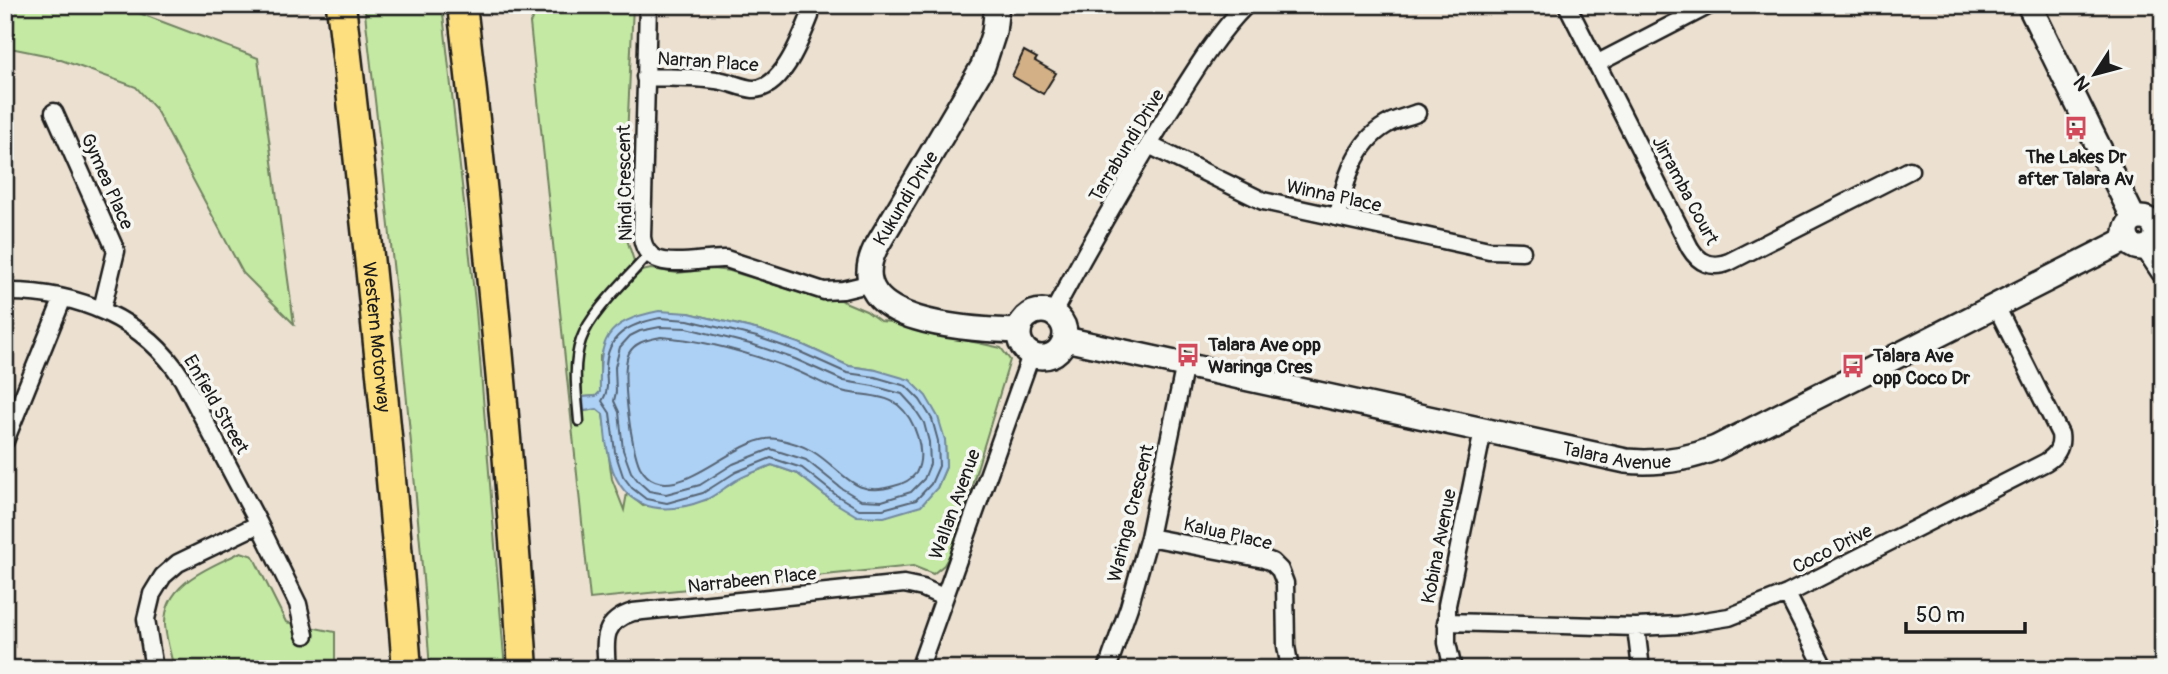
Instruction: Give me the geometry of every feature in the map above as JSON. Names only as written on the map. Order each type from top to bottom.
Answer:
[{"type":"highway","name":"Western Motorway","points":[[341,5],[376,313],[407,669]]},
{"type":"highway","points":[[462,5],[502,378],[523,669]]},
{"type":"street","name":"Nindi Crescent","points":[[648,5],[642,243],[649,254],[661,262],[726,259],[824,291],[843,290],[872,283]]},
{"type":"street","name":"Kukundi Drive","points":[[872,283],[870,263],[875,249],[983,66],[995,32],[997,5]]},
{"type":"street","name":"Tarrabundi Drive","points":[[1053,313],[1149,145],[1205,54],[1246,5]]},
{"type":"street","name":"Jirramba Court","points":[[1567,5],[1690,248],[1699,260],[1706,264],[1721,265],[1729,262],[1910,170]]},
{"type":"street","points":[[1597,64],[1710,5]]},
{"type":"street","points":[[2029,5],[2136,235],[2163,271]]},
{"type":"street","name":"Narran Place","points":[[645,77],[712,79],[752,89],[767,86],[779,76],[799,43],[810,16]]},
{"type":"street","name":"Gymea Place","points":[[54,112],[116,251],[102,309]]},
{"type":"street","points":[[1338,217],[1345,182],[1353,162],[1371,137],[1390,122],[1417,113]]},
{"type":"street","name":"Winna Place","points":[[1149,145],[1254,197],[1489,250],[1522,251]]},
{"type":"street","name":"Talara Avenue","points":[[1065,339],[1626,461],[1656,462],[1690,457],[1716,448],[2136,235]]},
{"type":"street","points":[[872,283],[887,305],[905,314],[958,327],[1018,331]]},
{"type":"street","name":"Enfield Street","points":[[5,292],[41,293],[102,309],[142,334],[176,369],[259,524],[298,604],[305,635]]},
{"type":"street","points":[[5,441],[63,298]]},
{"type":"street","name":"Coco Drive","points":[[1446,622],[1636,627],[1720,619],[1787,594],[2046,462],[2057,452],[2061,442],[2058,430],[1996,306]]},
{"type":"street","points":[[1031,313],[1053,313],[1063,324],[1065,339],[1057,352],[1045,358],[1031,355],[1021,345],[1018,331],[1020,324],[1031,313]]},
{"type":"street","name":"Wallan Avenue","points":[[919,669],[1031,355]]},
{"type":"street","name":"Waringa Crescent","points":[[1107,669],[1129,607],[1149,537],[1185,365]]},
{"type":"street","name":"Kobina Avenue","points":[[1453,669],[1447,643],[1449,586],[1483,431]]},
{"type":"street","points":[[153,669],[146,619],[152,594],[163,576],[178,563],[259,524]]},
{"type":"street","name":"Kalua Place","points":[[1149,537],[1264,559],[1277,566],[1285,583],[1286,646],[1290,669]]},
{"type":"street","name":"Narrabeen Place","points":[[607,669],[607,632],[617,620],[633,612],[904,584],[923,588],[943,597]]},
{"type":"street","points":[[1787,594],[1825,669]]},
{"type":"street","points":[[1636,627],[1642,669]]},
{"type":"lane","points":[[579,421],[576,373],[581,339],[590,322],[649,254]]},
{"type":"green space","points":[[5,5],[118,5],[258,58],[294,324],[243,273],[155,108],[136,87],[50,56],[5,47]]},
{"type":"green space","points":[[364,5],[442,5],[476,311],[505,669],[430,669],[401,337]]},
{"type":"green space","points":[[542,5],[633,5],[623,227],[634,261],[631,271],[594,309],[582,326],[575,344],[572,366],[576,423],[583,422],[584,411],[597,409],[603,414],[612,479],[624,510],[627,493],[643,506],[706,500],[739,478],[772,465],[798,474],[832,501],[937,488],[946,467],[945,440],[876,370],[849,366],[801,344],[759,330],[689,313],[600,356],[600,392],[596,396],[582,397],[580,367],[583,343],[600,315],[642,271],[730,271],[814,297],[840,300],[866,311],[880,321],[1001,348],[1010,360],[952,551],[944,565],[933,574],[913,566],[590,599],[530,23]]},
{"type":"green space","points":[[241,552],[253,556],[286,622],[335,632],[335,669],[174,669],[165,625],[172,598],[191,578]]},
{"type":"water","points":[[659,311],[689,313],[759,330],[801,344],[849,366],[876,370],[910,380],[926,396],[938,417],[945,440],[946,467],[937,488],[921,506],[884,517],[857,516],[832,501],[798,474],[772,465],[741,478],[709,498],[687,506],[655,508],[642,504],[620,485],[607,447],[603,414],[597,409],[584,411],[583,397],[596,396],[600,392],[601,359],[608,336],[626,321]]},
{"type":"building","points":[[1024,51],[1056,73],[1043,94],[1012,76]]},
{"type":"place","name":"The Lakes Dr after Talara Av","points":[[2076,128]]},
{"type":"place","name":"Talara Ave opp Waringa Cres","points":[[1188,355]]},
{"type":"place","name":"Talara Ave opp Coco Dr","points":[[1853,366]]}]
